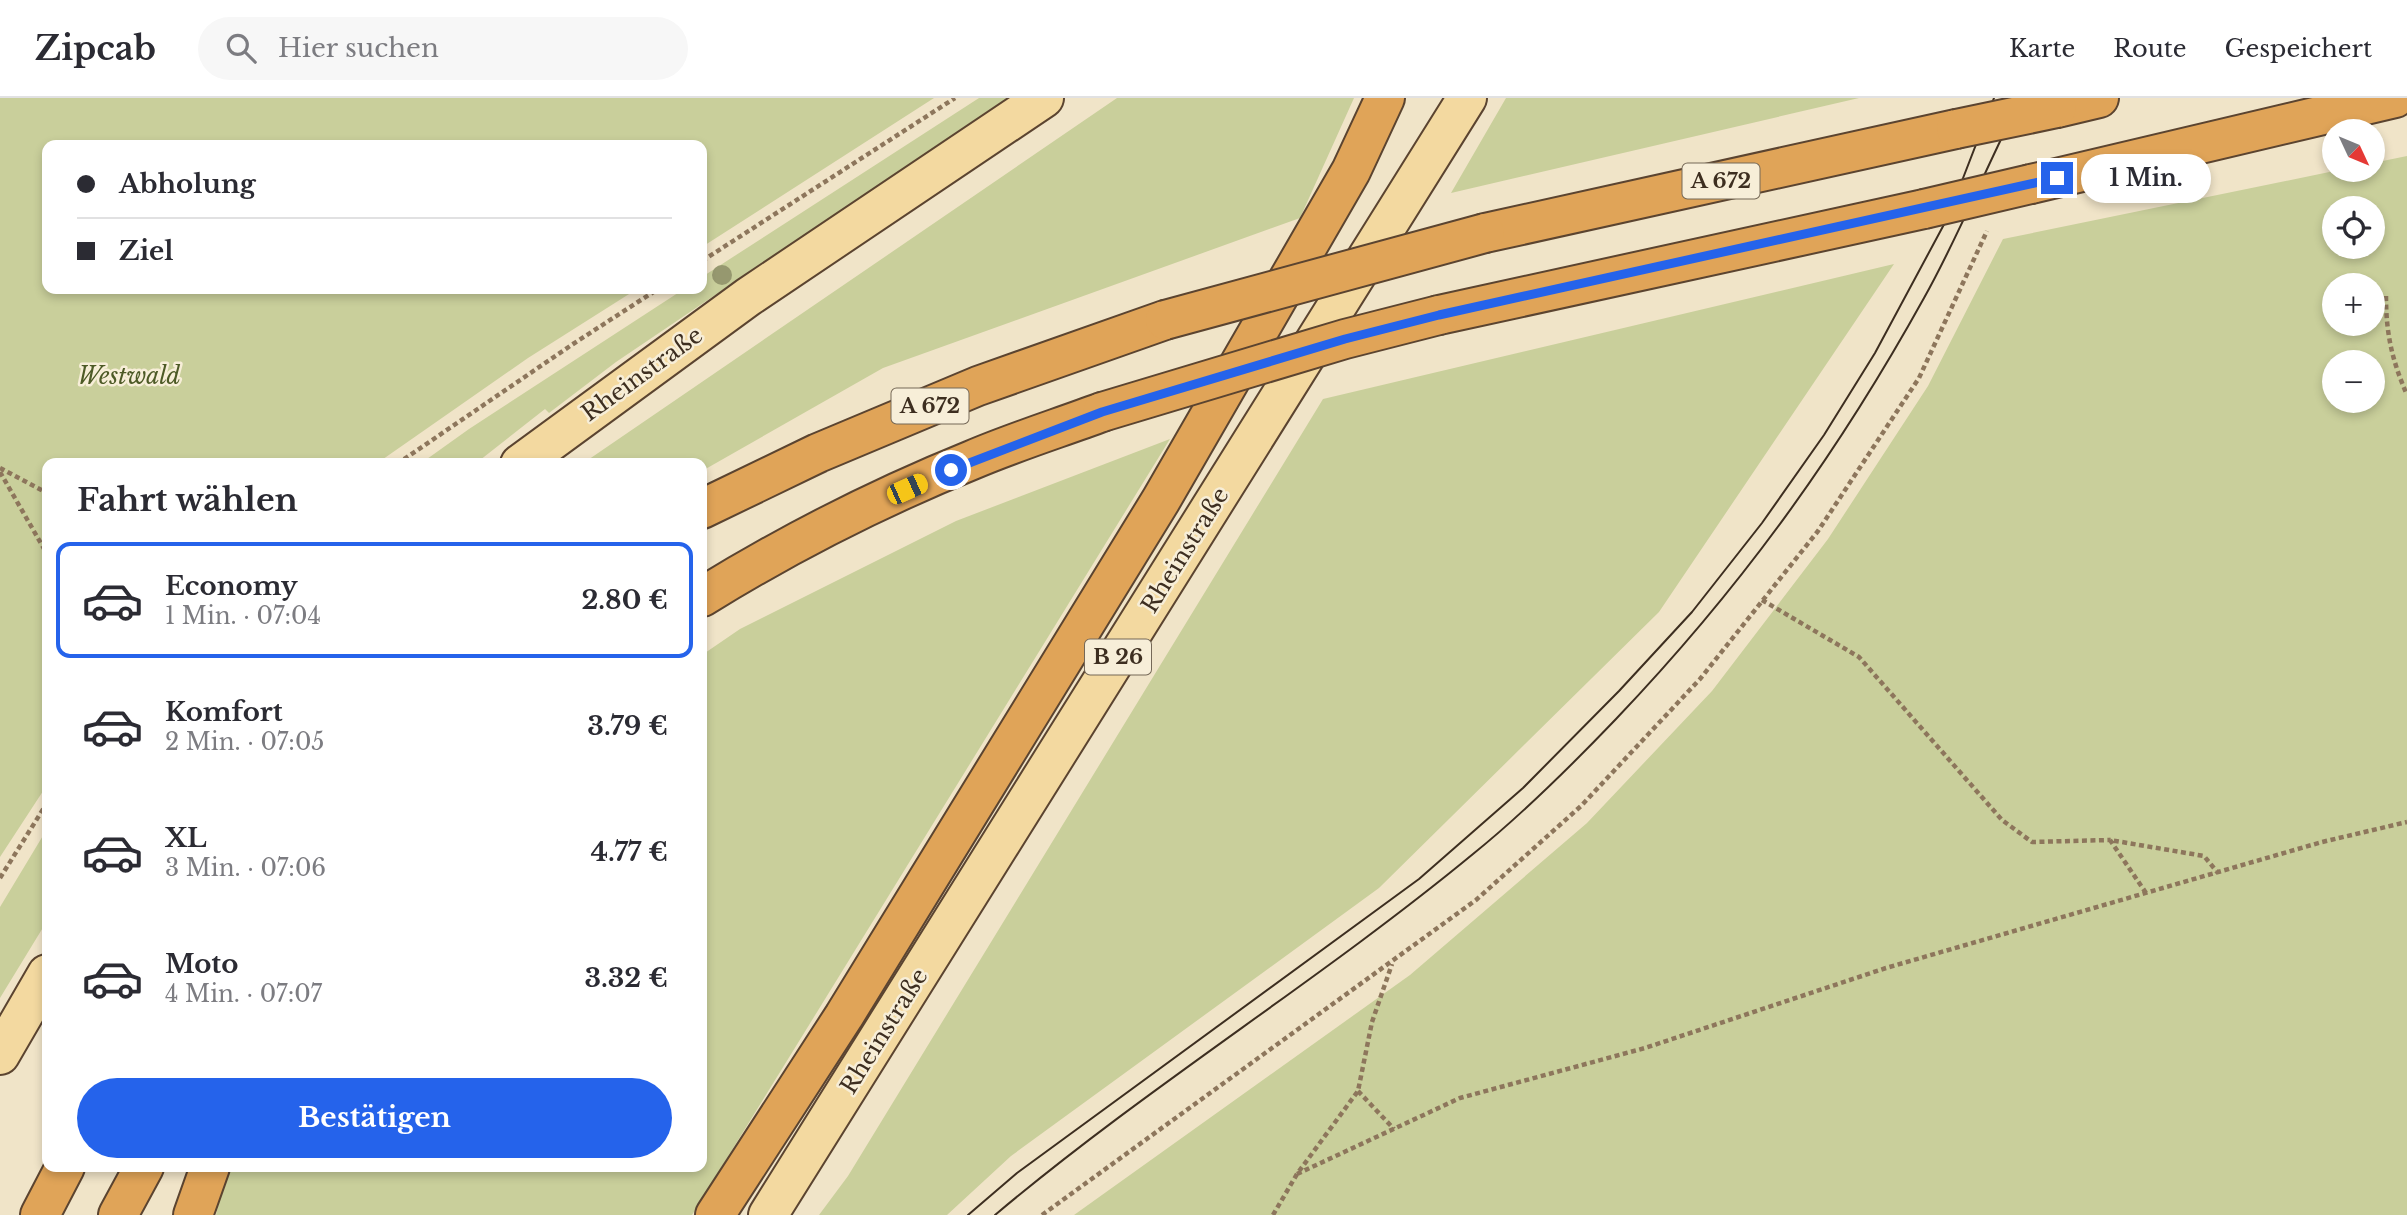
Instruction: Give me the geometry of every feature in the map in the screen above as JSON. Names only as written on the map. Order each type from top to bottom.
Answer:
[{"type":"highway","points":[[715,1215],[844,1016],[1161,500],[1351,171],[1385,98]]},
{"type":"highway","name":"A 672","points":[[707,507],[818,453],[978,386],[1165,320],[1485,233],[2099,98]]},
{"type":"highway","points":[[707,594],[756,564],[843,519],[972,460],[1102,412],[1345,339],[1439,315],[1924,209],[2395,98]]},
{"type":"highway","points":[[40,1215],[62,1172]]},
{"type":"highway","points":[[118,1215],[141,1172]]},
{"type":"highway","points":[[192,1215],[208,1172]]},
{"type":"main road","name":"Rheinstraße","points":[[528,458],[748,297],[1044,98]]},
{"type":"main road","name":"Rheinstraße","points":[[768,1215],[1467,98]]},
{"type":"main road","points":[[0,1055],[42,983]]},
{"type":"path","points":[[707,258],[955,98]]},
{"type":"path","points":[[1042,1215],[1476,900],[1581,806],[1700,679],[1818,531],[1919,378],[1988,229]]},
{"type":"path","points":[[406,458],[650,294]]},
{"type":"path","points":[[2386,296],[2386,327],[2392,360],[2407,395]]},
{"type":"path","points":[[0,470],[42,491]]},
{"type":"path","points":[[0,470],[42,545]]},
{"type":"path","points":[[1762,600],[1859,657],[2002,820],[2032,842],[2110,840],[2204,856],[2218,873]]},
{"type":"path","points":[[0,878],[42,811]]},
{"type":"path","points":[[1297,1174],[1460,1098],[1645,1048],[1886,968],[2322,842],[2407,822]]},
{"type":"path","points":[[2110,840],[2146,893]]},
{"type":"path","points":[[1273,1215],[1297,1174],[1358,1091],[1372,1022],[1393,961]]},
{"type":"path","points":[[1358,1091],[1394,1129]]},
{"type":"green space","name":"Westwald","points":[[0,98],[934,98],[707,244],[707,140],[42,140],[42,294],[629,294],[528,358],[385,458],[42,458],[42,793],[0,857]]},
{"type":"green space","points":[[979,98],[1007,98],[616,362],[549,413],[545,409],[483,458],[428,458],[676,294],[707,294],[707,274]]},
{"type":"green space","points":[[1117,98],[1354,98],[1300,218],[883,368],[707,468],[707,458],[591,458]]},
{"type":"green space","points":[[1506,98],[1859,98],[1451,193]]},
{"type":"green space","points":[[2407,156],[2407,1215],[1074,1215],[1410,975],[1587,823],[1712,691],[1828,539],[1928,386],[2003,239],[2322,173],[2322,182],[2385,182],[2385,161]]},
{"type":"green space","points":[[1894,264],[1659,612],[1379,888],[1011,1156],[947,1215],[819,1215],[848,1176],[1323,399]]},
{"type":"green space","points":[[1170,439],[692,1215],[216,1215],[226,1172],[707,1172],[707,652],[740,629],[956,521]]},
{"type":"green space","points":[[42,837],[42,929],[0,998],[0,907]]},
{"type":"tram line","points":[[968,1215],[1017,1173],[1419,879],[1523,788],[1692,612],[1762,523],[1824,435],[1875,353],[1948,217],[1994,98]]},
{"type":"tram line","points":[[995,1215],[1113,1122],[1355,946],[1473,854],[1564,772],[1661,670],[1784,519],[1857,412],[1946,256],[2007,127],[2017,98]]},
{"type":"route","points":[[951,470],[1102,412],[1345,339],[1439,315],[2057,178]]}]
